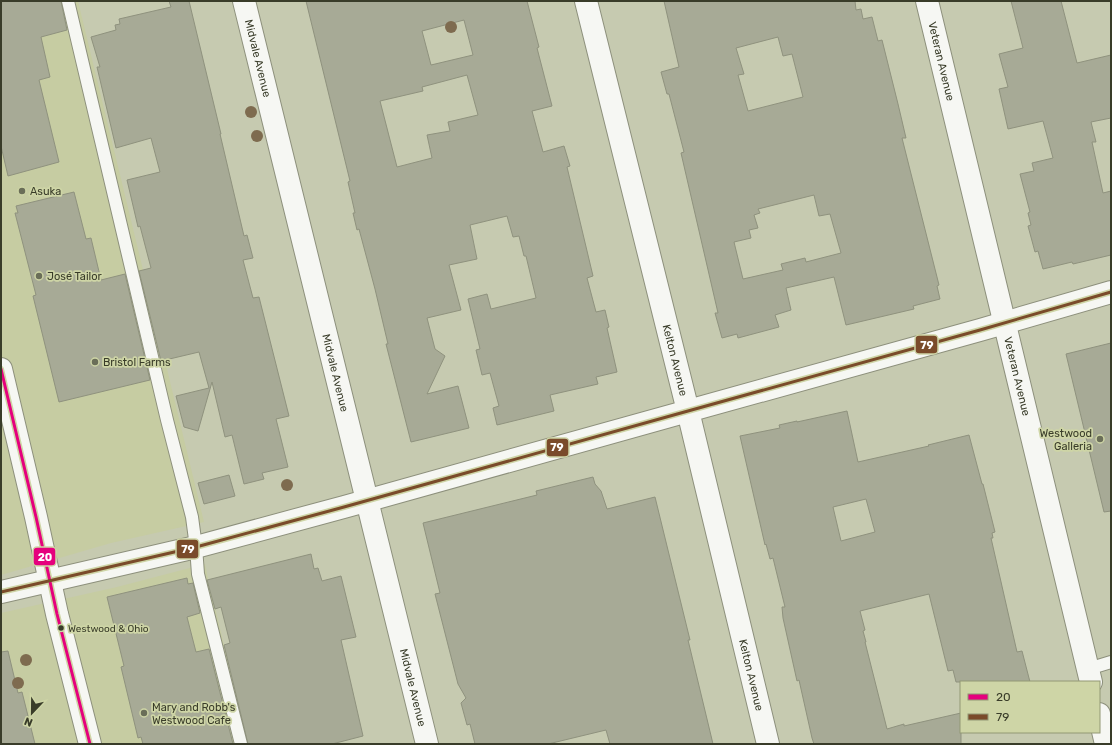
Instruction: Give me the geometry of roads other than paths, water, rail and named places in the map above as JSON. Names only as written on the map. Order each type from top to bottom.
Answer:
[{"type":"street","name":"Midvale Avenue","points":[[244,1],[428,744]]},
{"type":"street","name":"Kelton Avenue","points":[[586,1],[688,411],[768,744]]},
{"type":"street","name":"Veteran Avenue","points":[[927,1],[1090,676]]},
{"type":"street","points":[[1,592],[196,547],[368,501],[1111,292]]},
{"type":"street","points":[[1,369],[50,581],[90,744]]},
{"type":"street","points":[[1100,718],[1106,744]]},
{"type":"lane","points":[[68,1],[192,517],[198,574],[241,744]]},
{"type":"lane","points":[[1090,676],[1111,662]]},
{"type":"place","name":"Asuka","points":[[22,191]]},
{"type":"place","name":"José Tailor","points":[[39,276]]},
{"type":"place","name":"Bristol Farms","points":[[95,362]]},
{"type":"place","name":"Westwood Galleria","points":[[1100,439]]},
{"type":"place","name":"Westwood & Ohio","points":[[61,628]]},
{"type":"place","name":"Mary and Robb's Westwood Cafe","points":[[144,713]]}]
